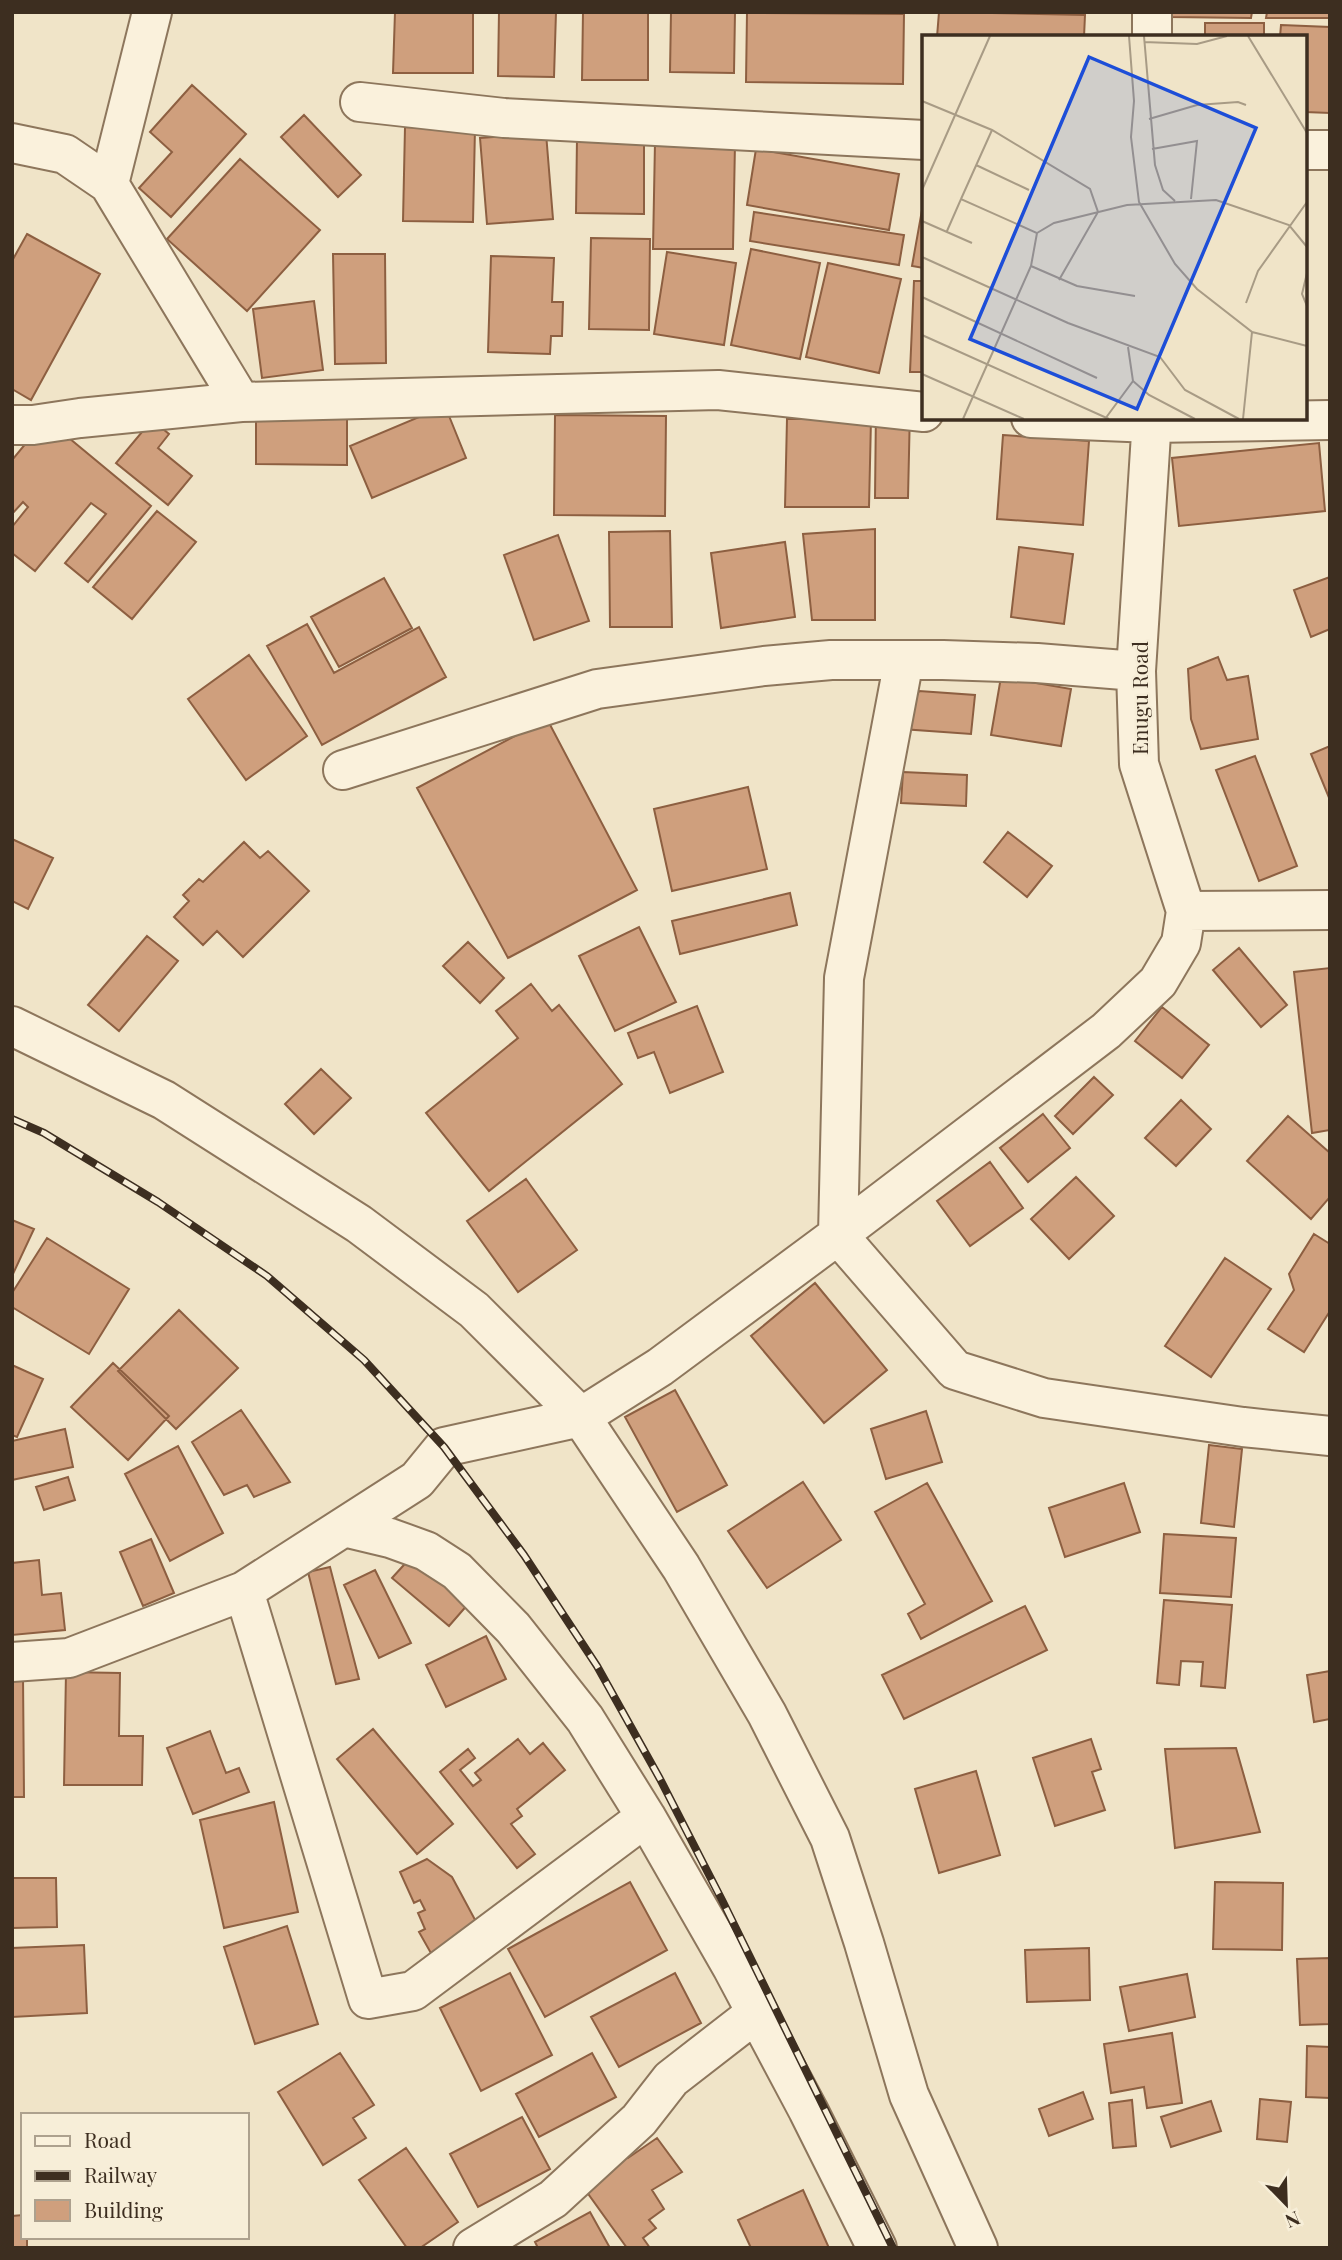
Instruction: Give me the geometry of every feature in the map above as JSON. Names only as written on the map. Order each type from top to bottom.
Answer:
[{"type":"street","points":[[109,184],[152,12]]},
{"type":"street","points":[[1152,12],[1153,35]]},
{"type":"street","points":[[360,102],[504,118],[922,139]]},
{"type":"street","points":[[12,143],[65,154],[109,184],[241,402]]},
{"type":"street","points":[[1307,150],[1330,150]]},
{"type":"street","points":[[12,425],[241,402],[718,390],[922,412]]},
{"type":"street","points":[[1152,420],[1330,421]]},
{"type":"street","name":"Enugu Road","points":[[1152,420],[1136,671],[1139,764],[1186,911]]},
{"type":"street","points":[[343,770],[597,689],[764,666],[831,660],[904,660],[1037,663],[1136,671]]},
{"type":"street","points":[[904,660],[844,978],[838,1235],[955,1370],[1044,1398],[1243,1427],[1330,1436]]},
{"type":"street","points":[[12,1662],[69,1658],[244,1591],[417,1480],[444,1447],[581,1417],[660,1367],[1106,1031],[1157,982],[1181,943],[1186,911],[1330,910]]},
{"type":"street","points":[[12,1026],[164,1100],[359,1224],[474,1310],[581,1417],[681,1567],[767,1714],[830,1838],[909,2095],[978,2248]]},
{"type":"street","points":[[344,1527],[390,1538],[426,1551],[457,1571],[513,1628],[585,1719],[646,1817],[756,2012],[877,2248]]},
{"type":"street","points":[[244,1591],[368,1999],[413,1991],[646,1817]]},
{"type":"street","points":[[473,2248],[552,2199],[639,2120],[671,2079],[756,2012]]},
{"type":"building","points":[[395,12],[473,12],[473,73],[393,73]]},
{"type":"building","points":[[499,12],[556,12],[554,77],[498,76]]},
{"type":"building","points":[[583,12],[648,12],[648,80],[582,80]]},
{"type":"building","points":[[671,12],[735,12],[734,73],[670,72]]},
{"type":"building","points":[[939,12],[1085,15],[1084,35],[937,35]]},
{"type":"building","points":[[1170,12],[1252,12],[1251,18],[1170,17]]},
{"type":"building","points":[[1267,12],[1330,12],[1330,18],[1266,18]]},
{"type":"building","points":[[747,13],[904,14],[903,84],[746,82]]},
{"type":"building","points":[[1205,23],[1264,23],[1264,35],[1205,35]]},
{"type":"building","points":[[1281,25],[1330,27],[1330,113],[1307,112],[1307,35],[1280,35]]},
{"type":"building","points":[[192,85],[246,134],[171,217],[139,188],[172,152],[150,132]]},
{"type":"building","points":[[304,115],[361,175],[338,197],[281,137]]},
{"type":"building","points":[[405,127],[475,128],[473,222],[403,221]]},
{"type":"building","points":[[546,133],[553,219],[487,224],[480,138]]},
{"type":"building","points":[[577,138],[644,139],[644,214],[576,213]]},
{"type":"building","points":[[655,142],[735,143],[733,249],[653,249]]},
{"type":"building","points":[[756,149],[899,174],[889,230],[747,205]]},
{"type":"building","points":[[240,159],[320,230],[247,311],[167,239]]},
{"type":"building","points":[[922,210],[922,268],[912,266]]},
{"type":"building","points":[[754,212],[904,235],[899,265],[750,241]]},
{"type":"building","points":[[27,234],[100,274],[31,400],[12,389],[12,261]]},
{"type":"building","points":[[591,238],[650,239],[649,330],[589,329]]},
{"type":"building","points":[[751,249],[820,263],[800,359],[731,345]]},
{"type":"building","points":[[667,252],[736,263],[724,345],[654,334]]},
{"type":"building","points":[[333,254],[385,254],[386,363],[335,364]]},
{"type":"building","points":[[491,256],[554,258],[552,302],[563,302],[562,336],[551,336],[550,354],[488,352]]},
{"type":"building","points":[[828,263],[901,279],[879,373],[806,357]]},
{"type":"building","points":[[914,281],[922,281],[922,372],[910,372]]},
{"type":"building","points":[[314,301],[323,370],[262,378],[253,309]]},
{"type":"building","points":[[445,406],[466,458],[372,498],[350,446]]},
{"type":"building","points":[[876,408],[910,409],[908,498],[875,498]]},
{"type":"building","points":[[256,415],[347,416],[347,465],[256,464]]},
{"type":"building","points":[[555,415],[666,416],[665,516],[554,515]]},
{"type":"building","points":[[46,419],[151,506],[88,582],[65,563],[106,514],[91,503],[35,571],[12,553],[12,527],[28,507],[23,502],[12,514],[12,460]]},
{"type":"building","points":[[787,419],[871,419],[869,507],[785,507]]},
{"type":"building","points":[[152,420],[169,434],[158,448],[192,476],[168,505],[116,463]]},
{"type":"building","points":[[1003,435],[1089,441],[1083,525],[997,519]]},
{"type":"building","points":[[1319,443],[1325,511],[1179,526],[1172,458]]},
{"type":"building","points":[[157,511],[196,542],[132,619],[93,587]]},
{"type":"building","points":[[875,529],[875,620],[812,620],[803,534]]},
{"type":"building","points":[[670,531],[672,627],[610,627],[609,532]]},
{"type":"building","points":[[558,535],[589,621],[534,640],[504,555]]},
{"type":"building","points":[[785,542],[795,617],[721,628],[711,553]]},
{"type":"building","points":[[1019,547],[1073,554],[1064,624],[1011,617]]},
{"type":"building","points":[[1330,577],[1330,629],[1311,637],[1294,590]]},
{"type":"building","points":[[384,578],[412,628],[339,667],[311,617]]},
{"type":"building","points":[[307,624],[334,673],[419,627],[446,677],[322,745],[267,646]]},
{"type":"building","points":[[249,655],[307,736],[246,780],[188,699]]},
{"type":"building","points":[[1218,657],[1227,680],[1248,676],[1258,739],[1201,749],[1191,719],[1188,669]]},
{"type":"building","points":[[1001,677],[1071,689],[1061,746],[991,735]]},
{"type":"building","points":[[919,691],[975,695],[971,734],[902,729]]},
{"type":"building","points":[[547,719],[637,890],[508,958],[417,788]]},
{"type":"building","points":[[1330,746],[1330,800],[1311,754]]},
{"type":"building","points":[[1255,756],[1297,866],[1259,881],[1216,770]]},
{"type":"building","points":[[903,772],[967,775],[966,806],[901,803]]},
{"type":"building","points":[[748,787],[767,869],[672,891],[654,809]]},
{"type":"building","points":[[1008,832],[1052,866],[1027,897],[984,862]]},
{"type":"building","points":[[12,839],[53,858],[28,909],[12,901]]},
{"type":"building","points":[[244,842],[260,858],[268,851],[309,891],[243,957],[217,931],[203,945],[174,917],[189,901],[183,895],[199,879],[203,882]]},
{"type":"building","points":[[790,893],[797,925],[680,954],[672,921]]},
{"type":"building","points":[[639,927],[676,1002],[615,1031],[579,956]]},
{"type":"building","points":[[147,936],[178,961],[119,1031],[88,1005]]},
{"type":"building","points":[[468,942],[504,978],[480,1003],[443,966]]},
{"type":"building","points":[[1239,948],[1287,1005],[1261,1027],[1213,970]]},
{"type":"building","points":[[1330,968],[1330,1130],[1312,1133],[1294,972]]},
{"type":"building","points":[[531,984],[552,1011],[559,1005],[622,1084],[489,1191],[426,1113],[518,1038],[496,1011]]},
{"type":"building","points":[[697,1006],[723,1072],[670,1093],[654,1052],[638,1058],[628,1033]]},
{"type":"building","points":[[1162,1007],[1209,1045],[1182,1078],[1135,1041]]},
{"type":"building","points":[[321,1069],[351,1098],[314,1134],[285,1104]]},
{"type":"building","points":[[1094,1077],[1113,1095],[1073,1134],[1055,1116]]},
{"type":"building","points":[[1181,1100],[1211,1129],[1176,1166],[1145,1138]]},
{"type":"building","points":[[1043,1114],[1070,1148],[1028,1182],[1000,1148]]},
{"type":"building","points":[[1288,1116],[1330,1153],[1330,1197],[1311,1219],[1247,1161]]},
{"type":"building","points":[[990,1162],[1023,1208],[970,1246],[937,1201]]},
{"type":"building","points":[[1076,1177],[1114,1216],[1069,1259],[1031,1219]]},
{"type":"building","points":[[526,1179],[577,1250],[518,1292],[467,1221]]},
{"type":"building","points":[[12,1220],[34,1229],[12,1276]]},
{"type":"building","points":[[1314,1234],[1330,1244],[1330,1311],[1304,1352],[1268,1329],[1294,1290],[1289,1274]]},
{"type":"building","points":[[47,1238],[129,1289],[89,1354],[12,1307],[12,1293]]},
{"type":"building","points":[[1225,1258],[1271,1289],[1211,1377],[1165,1346]]},
{"type":"building","points":[[815,1283],[887,1370],[824,1423],[751,1336]]},
{"type":"building","points":[[179,1310],[238,1368],[176,1429],[118,1371]]},
{"type":"building","points":[[113,1363],[169,1416],[128,1460],[71,1407]]},
{"type":"building","points":[[12,1365],[43,1379],[17,1437],[12,1435]]},
{"type":"building","points":[[675,1390],[727,1485],[677,1512],[625,1417]]},
{"type":"building","points":[[241,1410],[290,1482],[254,1497],[247,1485],[224,1495],[192,1442]]},
{"type":"building","points":[[926,1411],[942,1462],[886,1479],[871,1429]]},
{"type":"building","points":[[65,1429],[73,1467],[12,1480],[12,1441]]},
{"type":"building","points":[[1209,1445],[1242,1449],[1234,1527],[1201,1523]]},
{"type":"building","points":[[178,1446],[223,1533],[170,1561],[125,1474]]},
{"type":"building","points":[[68,1477],[75,1500],[44,1510],[36,1487]]},
{"type":"building","points":[[803,1482],[841,1540],[767,1588],[728,1531]]},
{"type":"building","points":[[927,1483],[992,1601],[921,1639],[908,1614],[925,1604],[875,1512]]},
{"type":"building","points":[[1124,1483],[1140,1532],[1065,1557],[1049,1508]]},
{"type":"building","points":[[1164,1534],[1236,1538],[1231,1597],[1160,1593]]},
{"type":"building","points":[[151,1539],[174,1593],[143,1606],[120,1552]]},
{"type":"building","points":[[413,1555],[469,1603],[449,1626],[392,1578]]},
{"type":"building","points":[[39,1560],[42,1595],[61,1593],[65,1630],[12,1635],[12,1563]]},
{"type":"building","points":[[330,1567],[359,1679],[336,1684],[308,1572]]},
{"type":"building","points":[[375,1570],[411,1643],[379,1658],[344,1585]]},
{"type":"building","points":[[1164,1600],[1232,1605],[1225,1688],[1201,1686],[1203,1662],[1181,1661],[1179,1685],[1157,1683]]},
{"type":"building","points":[[1025,1606],[1047,1650],[904,1719],[882,1675]]},
{"type":"building","points":[[486,1636],[506,1679],[446,1707],[426,1665]]},
{"type":"building","points":[[1330,1671],[1330,1719],[1314,1722],[1307,1675]]},
{"type":"building","points":[[66,1672],[120,1673],[119,1736],[143,1736],[142,1785],[64,1785]]},
{"type":"building","points":[[12,1675],[23,1675],[24,1797],[12,1797]]},
{"type":"building","points":[[373,1729],[453,1824],[417,1854],[337,1759]]},
{"type":"building","points":[[210,1731],[226,1773],[239,1768],[249,1792],[193,1814],[167,1748]]},
{"type":"building","points":[[518,1739],[530,1754],[543,1743],[565,1770],[517,1809],[522,1816],[511,1824],[535,1854],[517,1868],[440,1772],[468,1749],[475,1758],[460,1770],[473,1786],[481,1780],[475,1773]]},
{"type":"building","points":[[1091,1739],[1101,1769],[1092,1772],[1105,1810],[1055,1826],[1033,1758]]},
{"type":"building","points":[[1236,1748],[1260,1832],[1175,1848],[1165,1749]]},
{"type":"building","points":[[976,1771],[1000,1855],[939,1873],[915,1789]]},
{"type":"building","points":[[274,1802],[298,1912],[224,1928],[200,1820]]},
{"type":"building","points":[[427,1859],[452,1877],[480,1929],[432,1955],[419,1932],[425,1929],[418,1913],[425,1910],[420,1900],[414,1903],[400,1872]]},
{"type":"building","points":[[12,1878],[56,1878],[57,1927],[12,1928]]},
{"type":"building","points":[[630,1882],[667,1950],[545,2017],[508,1949]]},
{"type":"building","points":[[1215,1882],[1283,1883],[1282,1950],[1213,1949]]},
{"type":"building","points":[[287,1926],[318,2024],[255,2044],[224,1947]]},
{"type":"building","points":[[84,1945],[87,2013],[12,2017],[12,1948]]},
{"type":"building","points":[[1089,1948],[1090,2000],[1027,2002],[1025,1950]]},
{"type":"building","points":[[1330,1958],[1330,2024],[1300,2025],[1297,1959]]},
{"type":"building","points":[[510,1973],[552,2055],[481,2091],[440,2008]]},
{"type":"building","points":[[675,1973],[701,2023],[619,2067],[591,2017]]},
{"type":"building","points":[[1187,1974],[1195,2017],[1129,2031],[1120,1987]]},
{"type":"building","points":[[1172,2033],[1182,2103],[1147,2108],[1144,2087],[1111,2093],[1104,2044]]},
{"type":"building","points":[[1307,2046],[1330,2047],[1330,2098],[1306,2097]]},
{"type":"building","points":[[340,2053],[374,2105],[353,2118],[366,2138],[323,2165],[278,2092]]},
{"type":"building","points":[[592,2053],[616,2097],[539,2137],[516,2094]]},
{"type":"building","points":[[1083,2092],[1093,2119],[1049,2136],[1039,2109]]},
{"type":"building","points":[[1260,2099],[1291,2102],[1287,2142],[1257,2139]]},
{"type":"building","points":[[1132,2100],[1136,2146],[1113,2148],[1109,2103]]},
{"type":"building","points":[[1211,2101],[1221,2131],[1171,2147],[1161,2117]]},
{"type":"building","points":[[522,2117],[550,2169],[478,2207],[450,2154]]},
{"type":"building","points":[[657,2138],[682,2172],[652,2190],[664,2209],[649,2220],[656,2228],[643,2238],[650,2248],[627,2248],[584,2188],[622,2150],[628,2158]]},
{"type":"building","points":[[406,2148],[458,2222],[420,2248],[407,2248],[359,2180]]},
{"type":"building","points":[[803,2190],[829,2248],[751,2248],[738,2220]]},
{"type":"building","points":[[590,2212],[610,2248],[538,2248],[535,2242]]},
{"type":"building","points":[[21,2215],[21,2239],[27,2239],[27,2248],[12,2248],[12,2216]]},
{"type":"railway","points":[[12,1119],[44,1133],[158,1202],[267,1276],[364,1360],[444,1447],[524,1555],[597,1666],[660,1779],[723,1902],[893,2248]]}]
